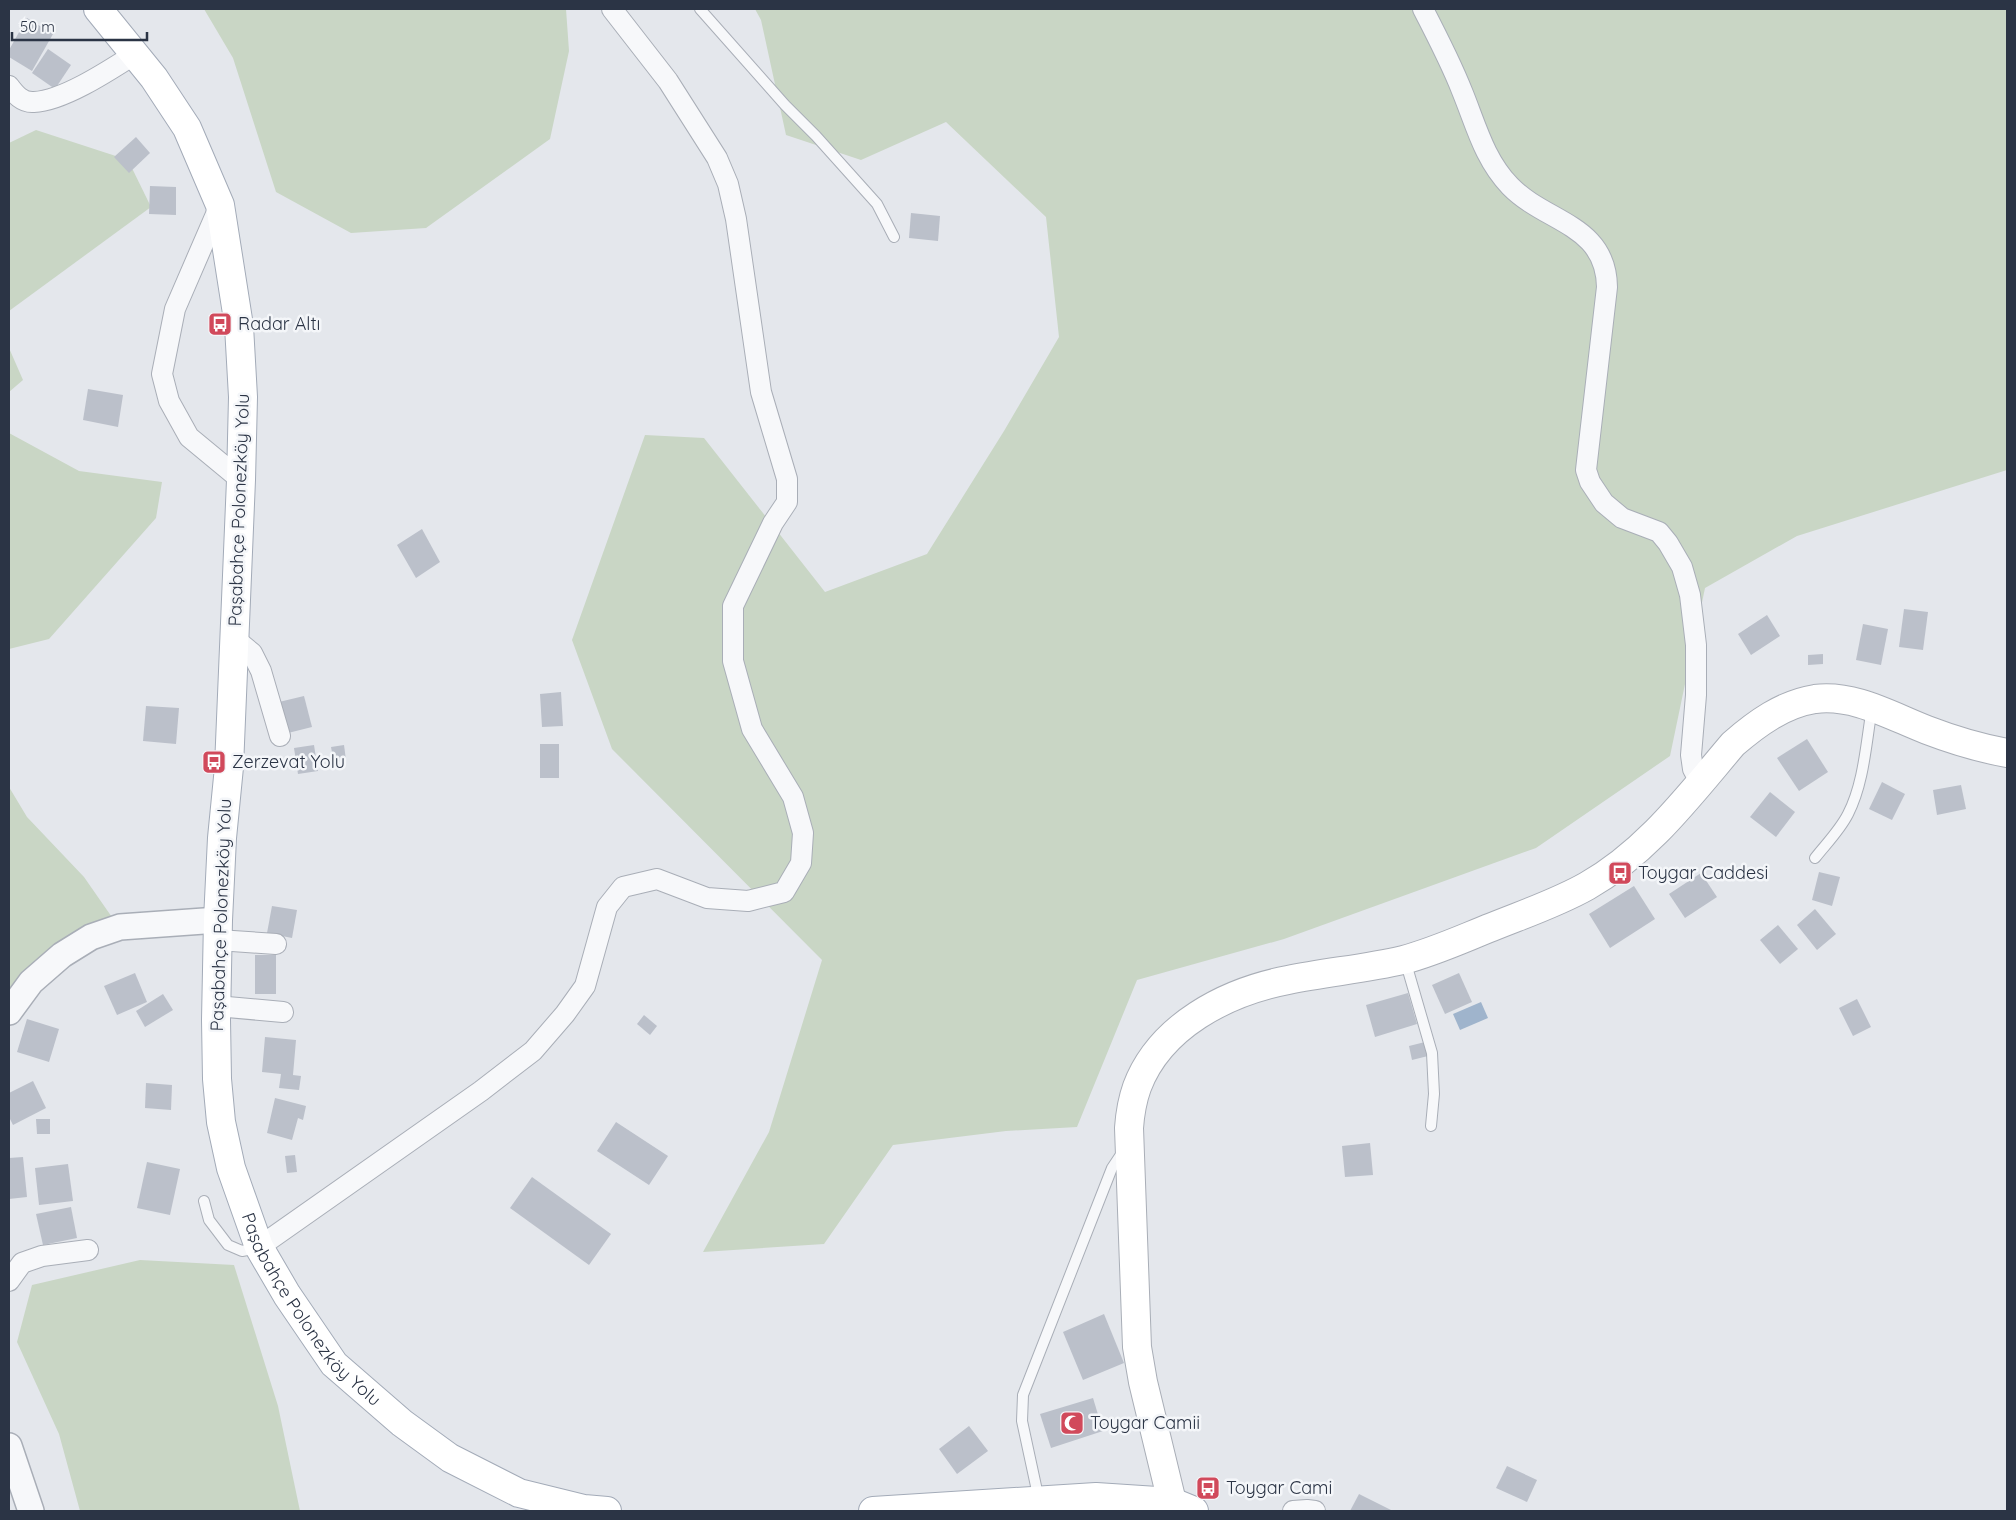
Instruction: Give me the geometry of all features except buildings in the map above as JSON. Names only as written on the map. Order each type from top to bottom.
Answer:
[{"type":"main road","name":"Paşabahçe Polonezköy Yolu","points":[[98,9],[154,78],[187,128],[220,205],[239,326],[243,397],[241,480],[229,767],[222,838],[216,1006],[217,1079],[221,1122],[231,1168],[259,1247],[287,1294],[334,1364],[402,1423],[450,1458],[519,1493],[584,1509],[607,1511]]},
{"type":"main road","points":[[873,1511],[1096,1497],[1183,1507],[1143,1382],[1138,1347],[1129,1153],[1131,1107],[1143,1073],[1167,1039],[1196,1016],[1240,994],[1264,985],[1404,959],[1457,941],[1552,903],[1586,887],[1639,850],[1733,744],[1763,720],[1782,709],[1815,699],[1837,699],[1872,707],[1929,731],[1986,749],[2007,753]]},
{"type":"street","points":[[259,1247],[533,1051],[565,1014],[585,986],[607,906],[623,887],[657,879],[707,898],[748,901],[784,892],[801,863],[803,833],[793,797],[752,729],[733,661],[733,606],[774,523],[787,502],[787,479],[761,392],[736,219],[728,184],[717,158],[668,81],[612,9]]},
{"type":"street","points":[[1423,9],[1449,60],[1485,151],[1494,166],[1504,179],[1522,196],[1584,235],[1597,249],[1606,267],[1607,287],[1586,470],[1590,482],[1604,503],[1622,518],[1659,532],[1682,567],[1690,595],[1696,645],[1696,687],[1691,755],[1693,769],[1700,782]]},
{"type":"street","points":[[9,86],[20,98],[33,102],[55,97],[84,85],[135,54]]},
{"type":"street","points":[[220,205],[175,309],[162,374],[169,401],[189,437],[241,480]]},
{"type":"street","points":[[235,640],[252,653],[261,671],[280,736]]},
{"type":"street","points":[[9,1012],[31,982],[62,954],[91,937],[120,927],[218,930],[276,944]]},
{"type":"street","points":[[216,1006],[283,1012]]},
{"type":"street","points":[[9,1281],[22,1263],[42,1256],[88,1250]]},
{"type":"street","points":[[9,1446],[32,1511]]},
{"type":"street","points":[[1293,1511],[1315,1511]]},
{"type":"lane","points":[[700,9],[878,204],[894,237]]},
{"type":"lane","points":[[1815,858],[1840,827],[1853,804],[1860,779],[1872,707]]},
{"type":"lane","points":[[1404,959],[1432,1053],[1434,1094],[1431,1126]]},
{"type":"lane","points":[[1039,1500],[1022,1421],[1023,1395],[1112,1168],[1120,1156],[1129,1153]]},
{"type":"lane","points":[[204,1201],[209,1220],[228,1245],[242,1251],[259,1247]]},
{"type":"green space","points":[[204,9],[566,9],[569,51],[550,139],[426,228],[351,233],[276,192],[233,58]]},
{"type":"green space","points":[[755,9],[2007,9],[2007,470],[1797,536],[1705,588],[1670,756],[1536,848],[1284,939],[1137,980],[1077,1127],[1006,1131],[893,1145],[824,1244],[703,1252],[769,1132],[822,960],[612,749],[572,640],[645,435],[704,438],[825,592],[927,554],[1004,431],[1059,337],[1046,217],[946,122],[861,160],[786,135],[761,20]]},
{"type":"green space","points":[[36,130],[128,160],[151,207],[9,311],[9,143]]},
{"type":"green space","points":[[9,348],[23,380],[9,392]]},
{"type":"green space","points":[[9,433],[79,471],[162,482],[156,518],[49,639],[9,649]]},
{"type":"green space","points":[[9,787],[27,817],[84,877],[116,923],[9,997]]},
{"type":"green space","points":[[140,1260],[234,1265],[278,1406],[300,1511],[80,1511],[59,1434],[17,1342],[32,1285]]},
{"type":"water","points":[[1481,1002],[1488,1018],[1460,1030],[1453,1014]]},
{"type":"place","name":"Radar Altı","points":[[220,324]]},
{"type":"place","name":"Zerzevat Yolu","points":[[214,762]]},
{"type":"place","name":"Toygar Caddesi","points":[[1620,873]]},
{"type":"place","name":"Toygar Camii","points":[[1072,1423]]},
{"type":"place","name":"Toygar Cami","points":[[1208,1488]]}]
